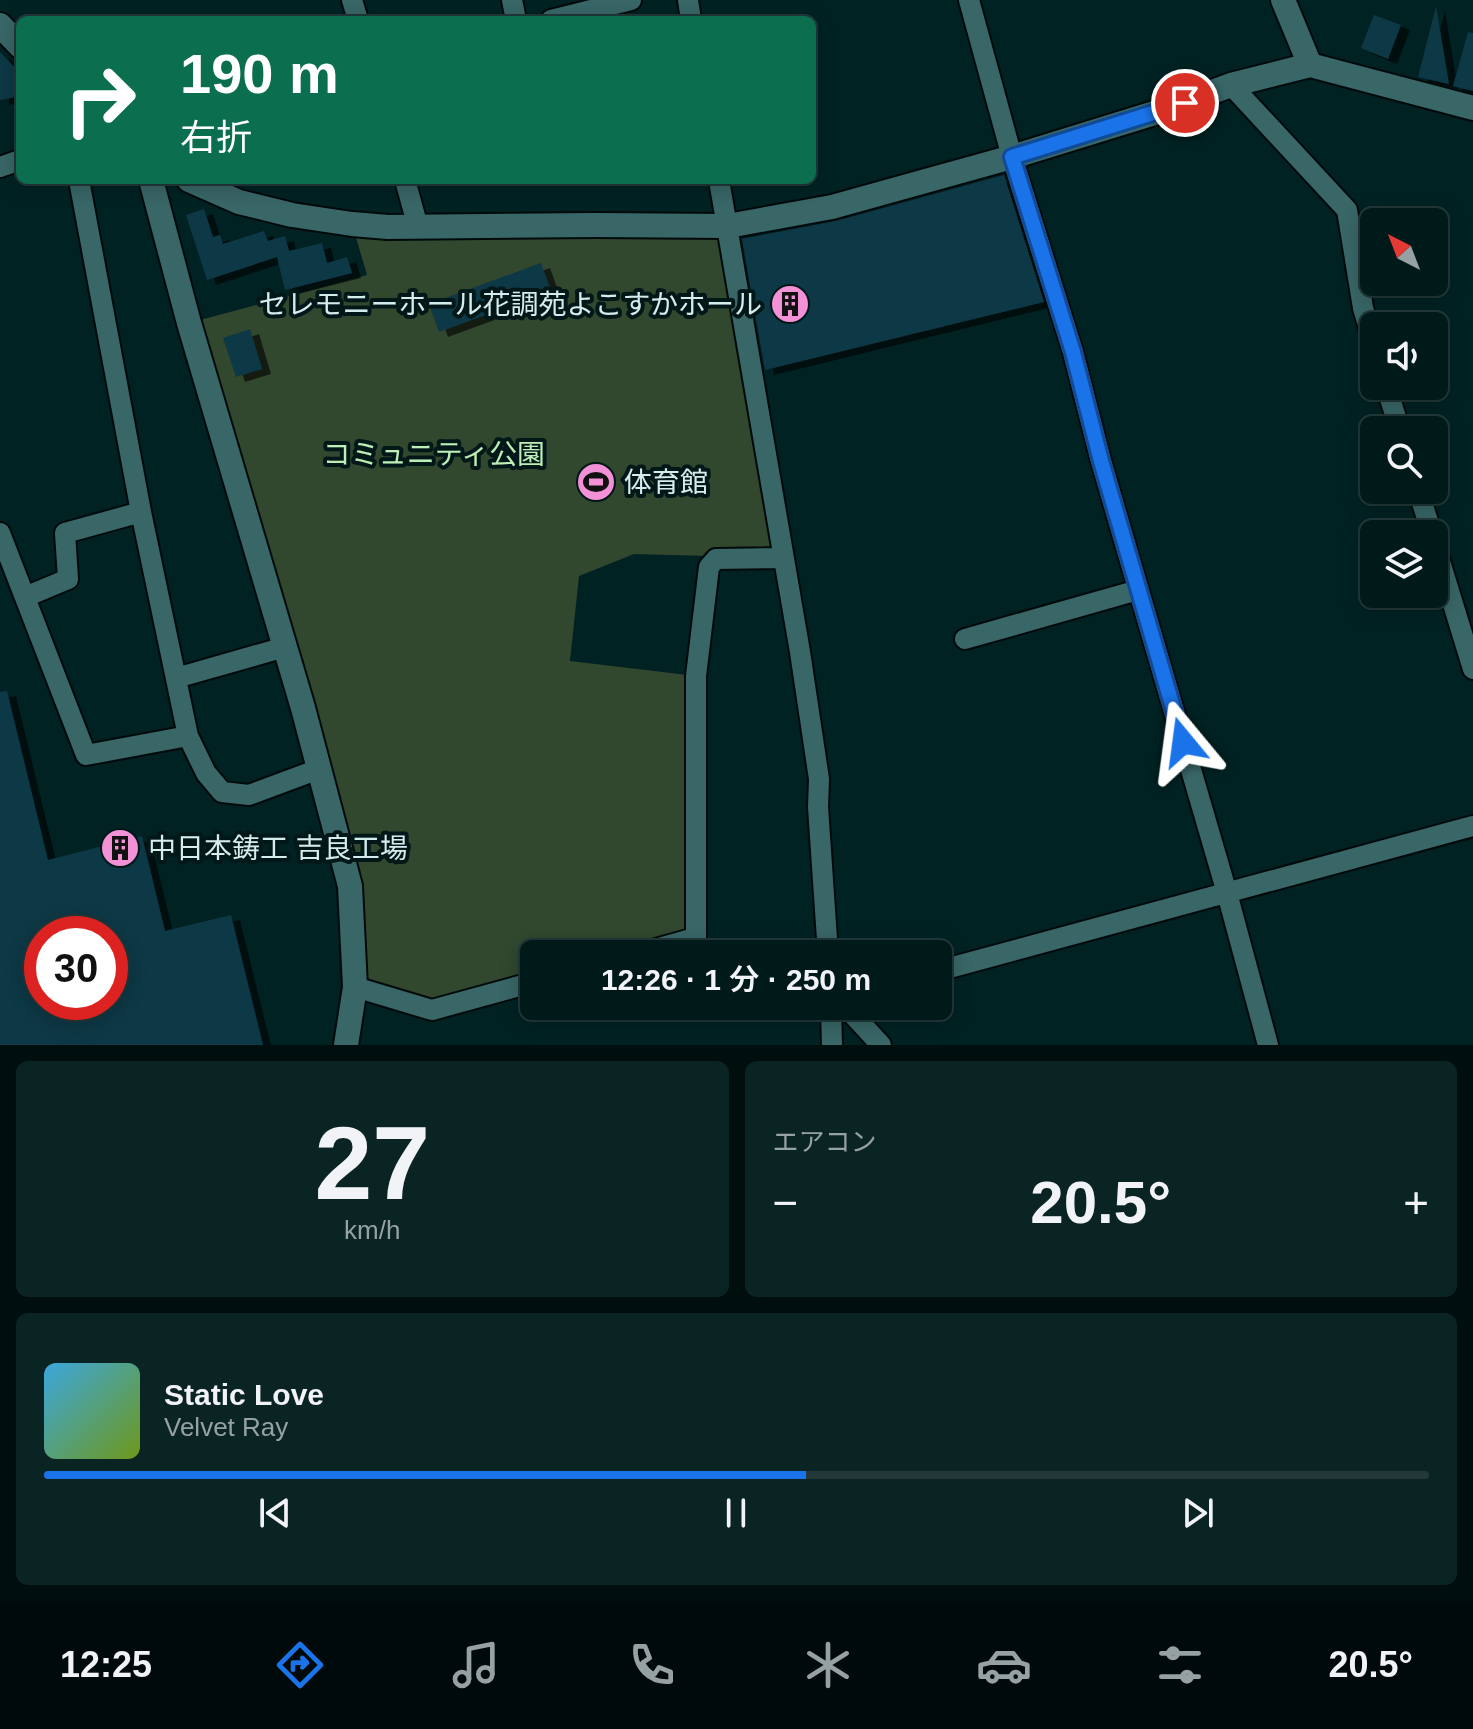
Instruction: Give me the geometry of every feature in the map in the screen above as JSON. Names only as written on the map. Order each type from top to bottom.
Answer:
[{"type":"street","points":[[567,16],[631,0]]},
{"type":"street","points":[[969,0],[1012,157],[1073,352],[1101,461],[1268,1045]]},
{"type":"street","points":[[1283,0],[1310,65]]},
{"type":"street","points":[[0,25],[16,42]]},
{"type":"street","points":[[198,184],[239,202],[292,215],[352,224],[418,227],[728,226],[832,207],[1012,157],[1161,111],[1231,85],[1310,65],[1473,108]]},
{"type":"street","points":[[1231,85],[1347,210],[1364,312]]},
{"type":"street","points":[[80,184],[141,512],[188,736],[206,773],[222,792],[249,795],[319,769]]},
{"type":"street","points":[[152,184],[350,886],[355,987],[346,1045]]},
{"type":"street","points":[[406,184],[418,227]]},
{"type":"street","points":[[720,184],[819,779],[827,940]]},
{"type":"street","points":[[25,597],[68,579],[65,533],[141,512]]},
{"type":"street","points":[[0,533],[86,755],[188,736]]},
{"type":"street","points":[[696,940],[696,676],[709,567],[716,559],[783,558]]},
{"type":"street","points":[[1448,588],[1473,669]]},
{"type":"street","points":[[965,639],[1138,590]]},
{"type":"street","points":[[176,678],[285,647]]},
{"type":"street","points":[[952,967],[1473,826]]},
{"type":"street","points":[[355,987],[432,1010],[520,986]]},
{"type":"street","points":[[831,1020],[832,1045]]},
{"type":"street","points":[[858,1020],[881,1045]]},
{"type":"green space","name":"コミュニティ公園","points":[[352,224],[728,226],[783,558],[634,554],[579,576],[570,661],[696,676],[695,938],[520,940],[520,986],[432,1010],[355,987],[350,886],[189,323],[367,275]]},
{"type":"building","points":[[1436,6],[1449,84],[1418,77]]},
{"type":"building","points":[[1374,15],[1401,25],[1388,59],[1361,48]]},
{"type":"building","points":[[1468,32],[1473,33],[1473,91],[1453,86]]},
{"type":"building","points":[[0,52],[16,69],[16,97],[0,100]]},
{"type":"building","name":"セレモニーホール花調苑よこすかホール","points":[[1004,175],[1044,302],[765,370],[742,239],[836,221]]},
{"type":"building","points":[[204,209],[213,237],[220,235],[223,244],[264,231],[268,241],[285,236],[289,251],[322,243],[327,263],[347,257],[352,273],[285,290],[277,257],[207,280],[186,215]]},
{"type":"building","points":[[541,263],[551,291],[439,332],[429,304]]},
{"type":"building","points":[[250,329],[262,369],[236,377],[223,338]]},
{"type":"building","name":"中日本鋳工 吉良工場","points":[[7,691],[48,860],[142,836],[165,931],[231,915],[263,1045],[0,1045],[0,692]]},
{"type":"place","name":"セレモニーホール花調苑よこすかホール","points":[[790,304]]},
{"type":"place","name":"体育館","points":[[596,482]]},
{"type":"place","name":"中日本鋳工 吉良工場","points":[[120,848]]},
{"type":"route","points":[[1183,742],[1101,461],[1073,352],[1012,157],[1185,103]]}]
